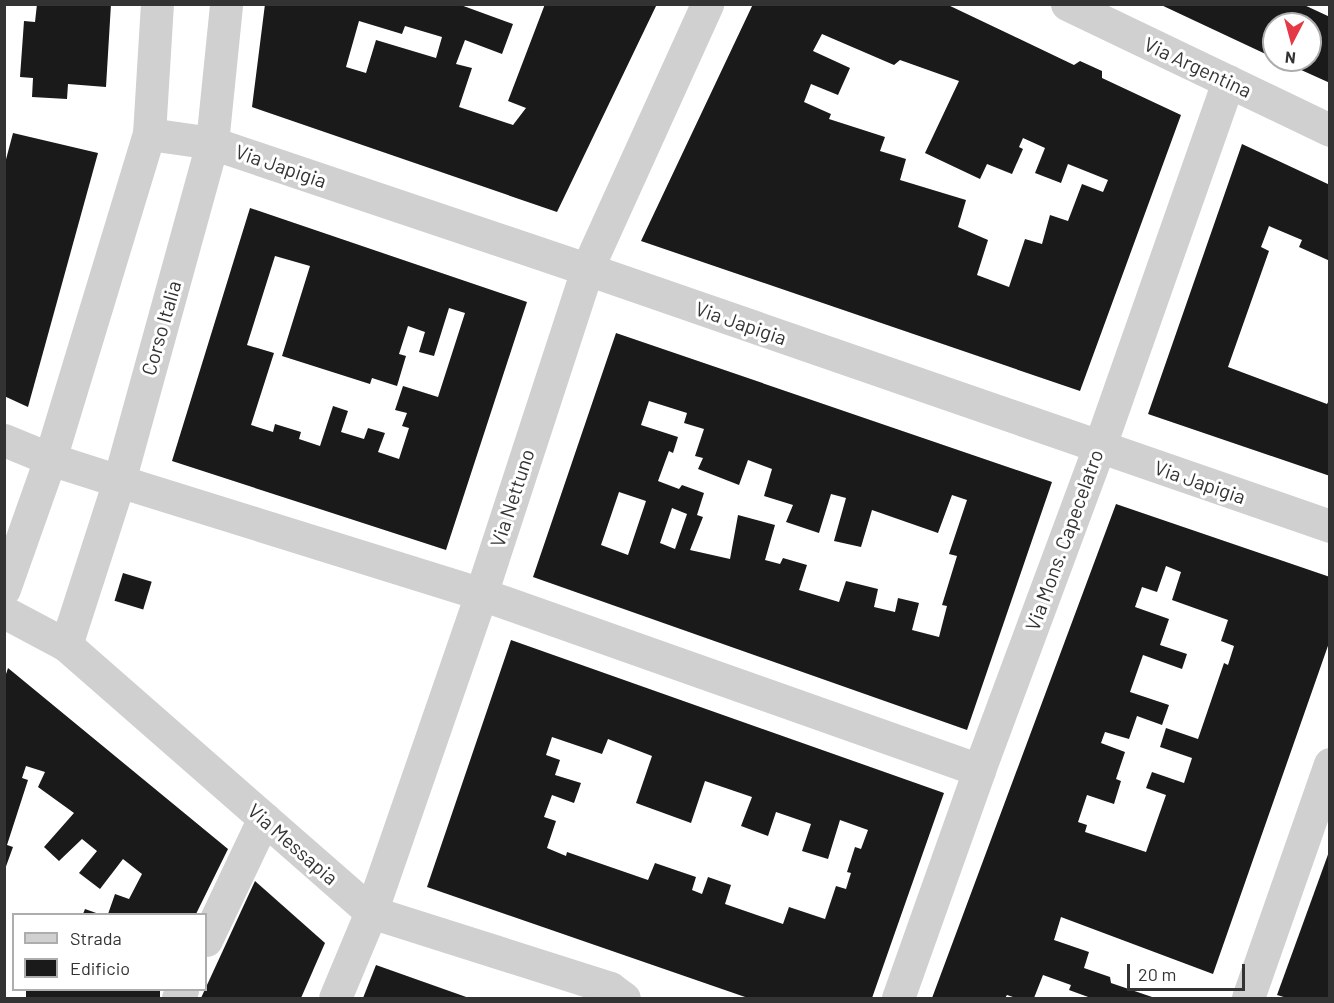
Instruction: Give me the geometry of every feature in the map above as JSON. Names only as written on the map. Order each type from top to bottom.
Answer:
[{"type":"street","points":[[4,589],[50,459],[148,134],[157,4]]},
{"type":"street","name":"Corso Italia","points":[[66,645],[119,481],[212,143],[226,4]]},
{"type":"street","name":"Via Nettuno","points":[[335,999],[371,912],[481,594],[587,268],[707,4]]},
{"type":"street","name":"Via Argentina","points":[[1067,4],[1329,130]]},
{"type":"street","name":"Via Mons. Capecelatro","points":[[898,999],[979,770],[1099,448],[1228,81]]},
{"type":"street","name":"Via Japigia","points":[[148,134],[212,143],[587,268],[1099,448],[1329,526]]},
{"type":"street","points":[[4,440],[50,459],[481,594],[979,770]]},
{"type":"street","name":"Via Messapia","points":[[4,612],[66,645],[371,912],[610,988],[624,999]]},
{"type":"street","points":[[1248,999],[1329,764]]},
{"type":"street","points":[[207,938],[264,818]]},
{"type":"building","points":[[37,4],[111,4],[106,87],[68,84],[67,99],[32,97],[33,78],[20,77],[24,21],[35,22]]},
{"type":"building","points":[[265,4],[458,4],[513,24],[502,54],[465,40],[456,64],[472,68],[459,107],[513,125],[526,108],[508,101],[545,4],[657,4],[557,212],[252,107]],"holes":[[[359,21],[402,34],[405,26],[442,37],[436,58],[376,40],[366,73],[346,67]]]},
{"type":"building","points":[[753,4],[946,4],[1074,65],[1080,61],[1102,71],[1102,78],[1181,115],[1080,391],[641,241]],"holes":[[[822,34],[894,65],[900,60],[959,81],[925,153],[980,179],[987,164],[1012,174],[1023,149],[1019,147],[1023,138],[1045,148],[1035,173],[1061,183],[1068,164],[1108,180],[1103,192],[1082,184],[1068,221],[1050,215],[1042,244],[1025,239],[1009,287],[977,275],[988,240],[958,227],[966,200],[900,180],[906,159],[880,151],[885,137],[829,119],[831,114],[804,102],[811,84],[838,95],[850,68],[813,51]]]},
{"type":"building","points":[[1159,4],[1302,4],[1319,12],[1262,12],[1262,52]]},
{"type":"building","points":[[1322,13],[1330,17],[1330,83],[1306,72],[1322,72]]},
{"type":"building","points":[[13,133],[98,153],[28,407],[4,396],[4,167]]},
{"type":"building","points":[[1242,144],[1330,185],[1330,261],[1299,247],[1302,240],[1269,226],[1261,247],[1269,251],[1228,367],[1327,404],[1330,398],[1330,476],[1148,414]]},
{"type":"building","points":[[250,208],[527,302],[446,550],[172,461]],"holes":[[[275,256],[310,266],[282,356],[370,384],[372,378],[397,386],[406,356],[399,354],[408,326],[425,332],[419,352],[434,356],[449,308],[465,313],[438,397],[403,386],[395,410],[407,413],[402,426],[409,428],[399,459],[378,452],[385,433],[368,428],[364,439],[341,432],[348,411],[333,406],[320,446],[299,439],[301,432],[275,424],[273,432],[251,425],[274,353],[247,345]]]},
{"type":"building","points":[[616,333],[1052,482],[967,730],[533,577]],"holes":[[[649,401],[687,413],[684,423],[704,429],[695,456],[703,458],[698,469],[739,485],[748,460],[772,469],[764,496],[793,505],[786,522],[819,533],[831,494],[846,498],[834,541],[861,547],[872,510],[938,533],[952,495],[967,500],[949,554],[957,556],[942,605],[947,606],[939,637],[912,630],[919,603],[898,598],[895,612],[874,607],[878,589],[846,581],[839,602],[799,590],[807,565],[783,558],[780,564],[765,560],[775,525],[738,515],[730,559],[690,550],[703,517],[697,515],[704,493],[682,485],[679,489],[658,481],[669,451],[673,453],[678,437],[641,425]],[[619,492],[646,501],[628,555],[601,545]],[[672,508],[687,514],[675,549],[660,543]]]},
{"type":"building","points":[[1116,504],[1330,577],[1330,640],[1213,974],[1061,917],[1054,940],[1089,952],[1084,968],[1110,977],[1111,983],[1155,998],[1091,998],[1069,990],[1071,985],[1043,975],[1034,998],[1016,998],[1007,995],[1005,998],[932,998]],"holes":[[[1166,566],[1181,572],[1172,600],[1228,620],[1221,641],[1234,646],[1228,665],[1224,663],[1198,739],[1166,728],[1160,747],[1192,758],[1184,783],[1152,772],[1146,788],[1166,795],[1146,852],[1085,832],[1087,825],[1078,822],[1087,795],[1114,804],[1121,781],[1116,779],[1125,752],[1101,743],[1105,732],[1129,739],[1137,716],[1162,725],[1169,705],[1130,692],[1143,655],[1182,669],[1187,654],[1160,645],[1169,619],[1135,607],[1142,587],[1157,592]]]},
{"type":"building","points":[[123,573],[152,582],[143,610],[115,601]]},
{"type":"building","points":[[511,640],[944,793],[872,998],[748,998],[427,887]],"holes":[[[552,737],[602,754],[608,739],[652,756],[636,803],[691,823],[705,781],[752,797],[741,826],[768,836],[776,812],[811,824],[802,851],[828,859],[840,820],[868,830],[861,849],[855,847],[847,872],[851,873],[846,889],[836,886],[825,919],[789,907],[783,924],[725,904],[731,885],[708,877],[702,894],[692,890],[696,877],[655,863],[648,880],[567,852],[566,856],[547,848],[556,821],[544,817],[552,795],[574,803],[581,783],[555,775],[560,760],[546,755]]]},
{"type":"building","points":[[8,668],[228,849],[196,913],[108,913],[115,894],[129,899],[142,874],[123,859],[100,889],[79,873],[97,851],[82,839],[59,861],[44,847],[74,813],[38,787],[45,772],[26,766],[22,778],[28,780],[7,845],[13,847],[4,872],[4,680]]},
{"type":"building","points":[[1330,849],[1330,998],[1287,998],[1277,995]]},
{"type":"building","points":[[255,881],[325,943],[301,998],[201,998],[204,991],[207,991],[207,985]]},
{"type":"building","points":[[85,909],[96,913],[83,913]]},
{"type":"building","points":[[376,965],[469,998],[363,998]]},
{"type":"building","points":[[26,991],[160,991],[160,998],[26,998]]}]
